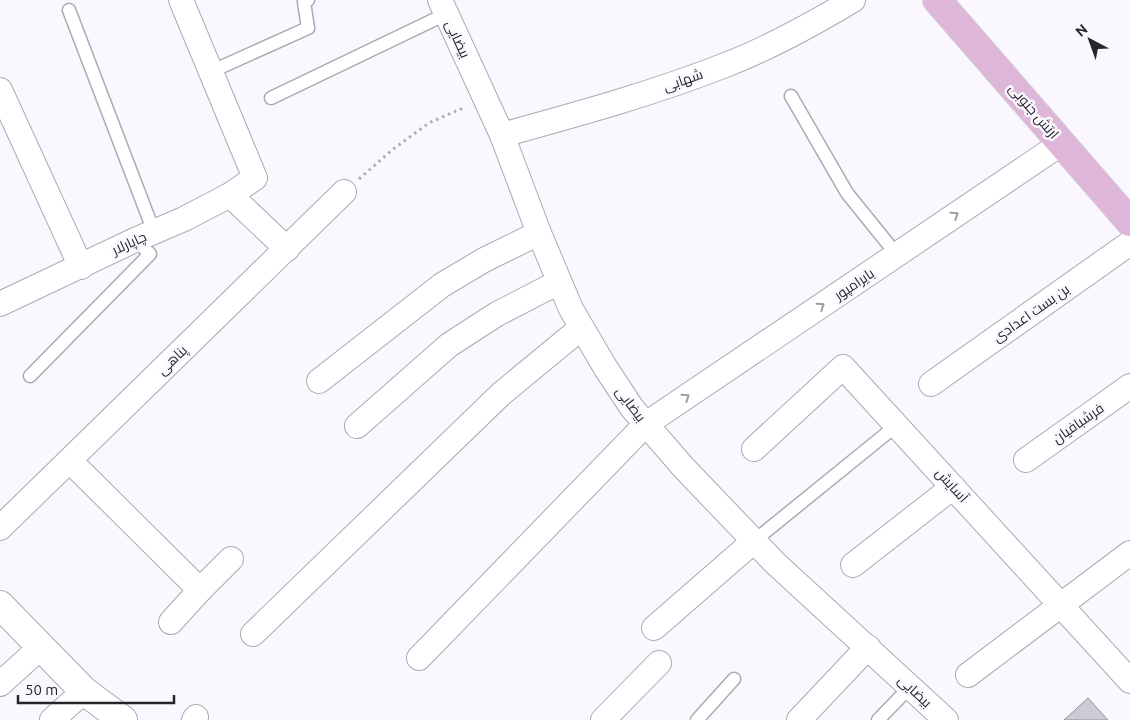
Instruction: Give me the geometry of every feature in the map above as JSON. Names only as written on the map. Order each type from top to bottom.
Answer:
[{"type":"main road","name":"ارتش جنوبی","points":[[937,0],[1130,222]]},
{"type":"street","points":[[181,0],[210,72]]},
{"type":"street","name":"شهابی","points":[[502,135],[671,85],[729,64],[780,41],[853,0]]},
{"type":"street","name":"بیضایی","points":[[443,7],[486,97],[559,282],[581,328],[632,408],[684,468],[775,563],[946,720]]},
{"type":"street","name":"چاپارلار","points":[[0,304],[184,219],[230,195],[255,178],[210,72]]},
{"type":"street","points":[[0,90],[81,267]]},
{"type":"street","name":"بایرامپور","points":[[418,658],[646,424],[1062,143]]},
{"type":"street","name":"پناهی","points":[[0,528],[344,192]]},
{"type":"street","points":[[230,195],[287,249]]},
{"type":"street","points":[[320,381],[442,285],[484,260],[539,233]]},
{"type":"street","name":"بن بست اعدادی","points":[[931,384],[1130,243]]},
{"type":"street","points":[[357,426],[449,345],[497,314],[559,282]]},
{"type":"street","points":[[253,634],[500,394],[581,328]]},
{"type":"street","name":"آسایش","points":[[754,449],[843,367],[1130,680]]},
{"type":"street","name":"فرشبافیان","points":[[1026,460],[1130,386]]},
{"type":"street","points":[[70,461],[200,590]]},
{"type":"street","points":[[852,565],[953,487]]},
{"type":"street","points":[[654,628],[754,541]]},
{"type":"street","points":[[968,675],[1130,553]]},
{"type":"street","points":[[171,622],[231,558]]},
{"type":"street","points":[[0,605],[84,691],[123,720]]},
{"type":"street","points":[[0,684],[41,647]]},
{"type":"street","points":[[799,720],[868,647]]},
{"type":"street","points":[[603,720],[659,663]]},
{"type":"street","points":[[52,720],[84,691]]},
{"type":"lane","points":[[210,72],[308,28],[304,2],[308,0]]},
{"type":"lane","points":[[271,98],[443,7]]},
{"type":"lane","points":[[30,376],[150,254],[70,10]]},
{"type":"lane","points":[[791,96],[847,193],[897,254]]},
{"type":"lane","points":[[754,541],[897,425]]},
{"type":"lane","points":[[697,720],[734,679]]},
{"type":"lane","points":[[878,720],[911,686]]},
{"type":"path","points":[[344,192],[392,150],[430,123],[486,97]]},
{"type":"building","points":[[1088,698],[1108,720],[1064,720]]}]
